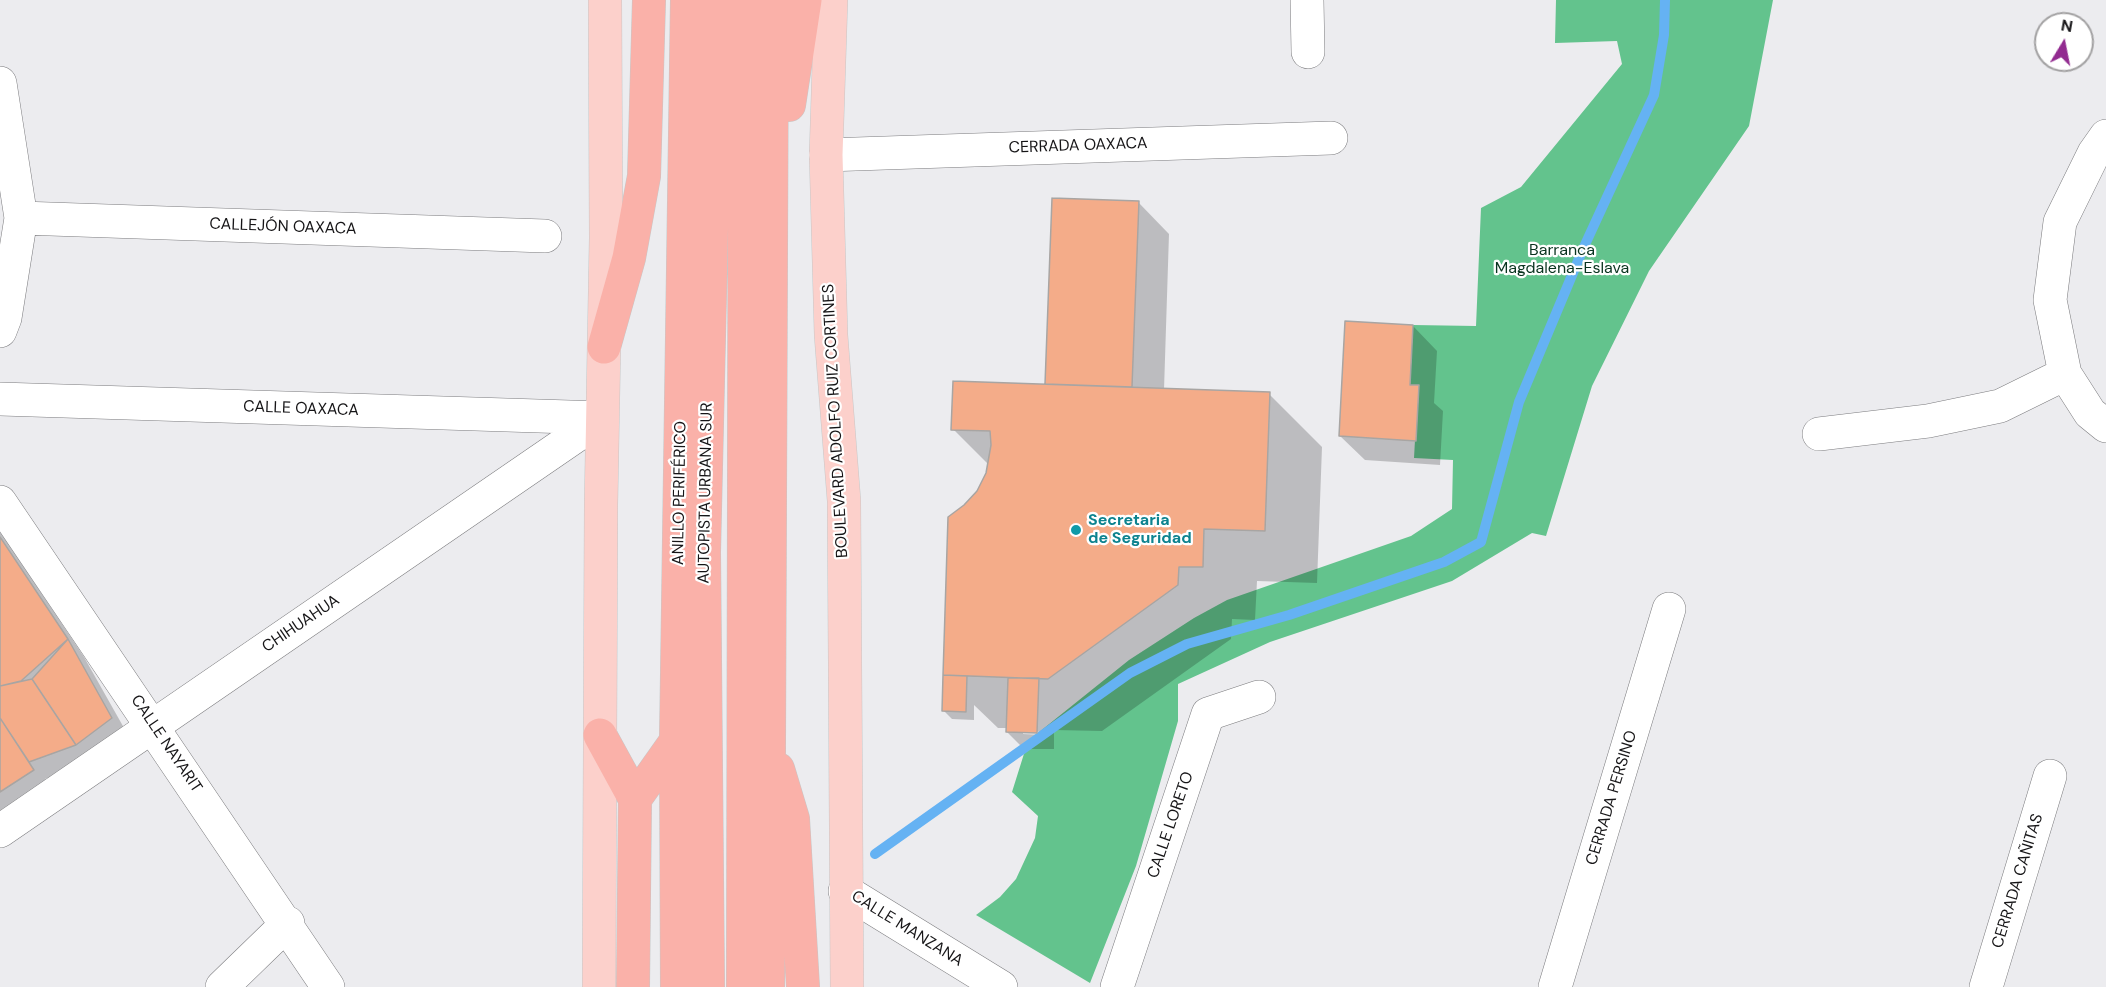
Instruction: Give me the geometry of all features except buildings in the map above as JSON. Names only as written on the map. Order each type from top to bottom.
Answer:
[{"type":"highway","points":[[604,347],[629,258],[644,176],[649,0]]},
{"type":"highway","name":"ANILLO PERIFÉRICO","points":[[677,987],[676,741],[687,0]]},
{"type":"highway","name":"AUTOPISTA URBANA SUR","points":[[708,987],[704,552],[715,77],[713,0]]},
{"type":"highway","points":[[743,987],[745,0]]},
{"type":"highway","points":[[768,987],[773,213],[772,0]]},
{"type":"highway","points":[[773,213],[805,0]]},
{"type":"highway","points":[[600,735],[635,799],[633,987]]},
{"type":"highway","points":[[768,739],[793,819],[803,987]]},
{"type":"highway","points":[[635,799],[676,741]]},
{"type":"highway","points":[[670,987],[676,902]]},
{"type":"main road","points":[[599,987],[605,0]]},
{"type":"main road","name":"BOULEVARD ADOLFO RUIZ CORTINES","points":[[831,0],[826,155],[831,335],[843,501],[844,891],[851,984]]},
{"type":"street","points":[[1307,0],[1308,52]]},
{"type":"street","points":[[0,82],[21,218],[5,318],[0,331]]},
{"type":"street","points":[[2106,136],[2094,153],[2060,222],[2050,300],[2065,374],[2090,413],[2106,426]]},
{"type":"street","name":"CERRADA OAXACA","points":[[826,155],[1331,138]]},
{"type":"street","name":"CALLEJÓN OAXACA","points":[[21,218],[545,236]]},
{"type":"street","points":[[1819,434],[1928,421],[2000,406],[2065,374]]},
{"type":"street","name":"CALLE OAXACA","points":[[0,399],[602,418]]},
{"type":"street","name":"CHIHUAHUA","points":[[0,831],[602,418]]},
{"type":"street","name":"CALLE NAYARIT","points":[[0,502],[288,923],[328,987]]},
{"type":"street","name":"CERRADA PERSINO","points":[[1555,987],[1669,609]]},
{"type":"street","name":"CALLE LORETO","points":[[1117,987],[1208,714],[1259,697]]},
{"type":"street","name":"CERRADA CAÑITAS","points":[[1986,987],[2050,776]]},
{"type":"street","name":"CALLE MANZANA","points":[[844,891],[1001,987]]},
{"type":"street","points":[[222,987],[288,923]]},
{"type":"green space","name":"Barranca Magdalena-Eslava","points":[[1556,0],[1773,0],[1749,126],[1649,271],[1592,386],[1546,536],[1532,533],[1452,581],[1270,642],[1178,684],[1178,721],[1136,866],[1090,983],[976,915],[1000,897],[1016,879],[1035,838],[1038,816],[1012,792],[1028,741],[1129,660],[1194,618],[1227,600],[1411,536],[1452,509],[1453,460],[1414,458],[1418,385],[1410,385],[1413,325],[1476,326],[1481,208],[1521,187],[1622,64],[1617,41],[1555,43]]},
{"type":"waterway","points":[[875,854],[1130,673],[1187,644],[1289,615],[1444,562],[1481,542],[1519,402],[1583,249],[1654,95],[1664,35],[1665,0]]},
{"type":"place","name":"Secretaria de Seguridad","points":[[1076,530]]}]
